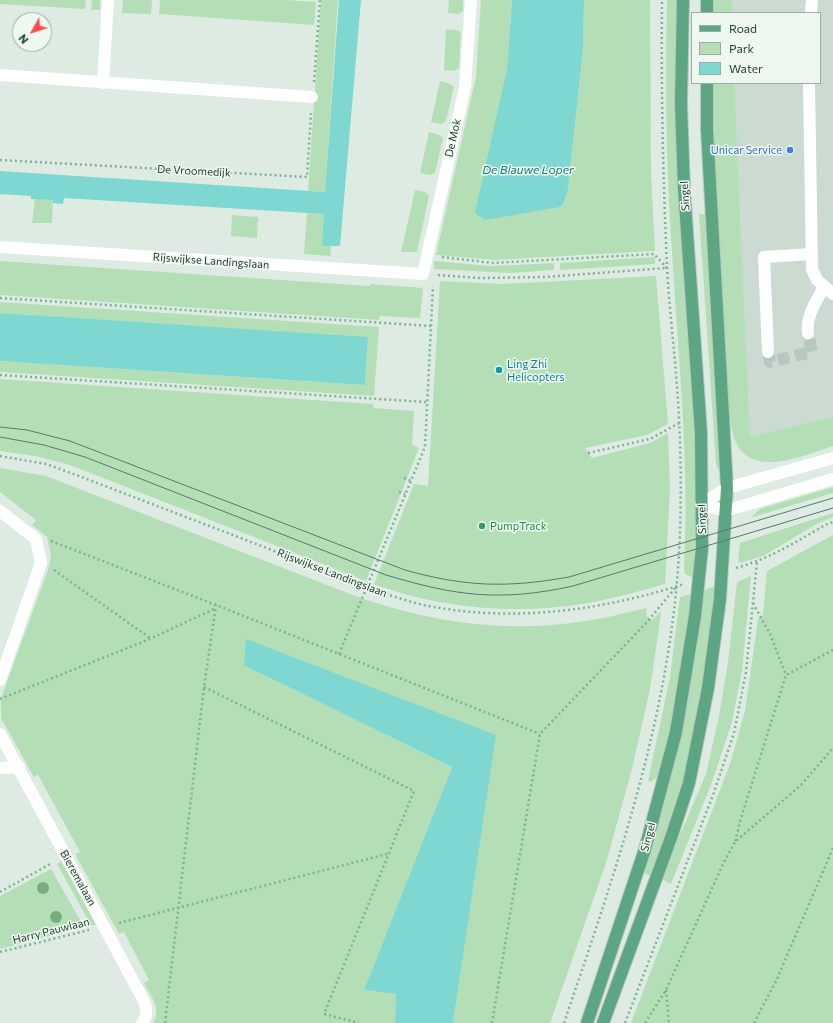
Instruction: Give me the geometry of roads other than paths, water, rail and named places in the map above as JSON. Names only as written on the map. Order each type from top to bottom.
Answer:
[{"type":"main road","name":"Singel","points":[[587,1023],[645,849],[676,732],[695,616],[701,563],[703,537],[701,504],[701,433],[683,158],[681,104],[683,0]]},
{"type":"main road","points":[[707,0],[707,12]]},
{"type":"main road","name":"Singel","points":[[603,1023],[672,834],[689,782],[708,688],[723,572],[727,488],[707,130],[707,84]]},
{"type":"street","points":[[103,83],[108,0]]},
{"type":"street","name":"De Mok","points":[[422,274],[465,87],[471,0]]},
{"type":"street","points":[[811,12],[812,0]]},
{"type":"street","points":[[0,75],[312,97]]},
{"type":"street","points":[[808,333],[808,320],[829,290],[813,275],[809,84]]},
{"type":"street","name":"Rijswijkse Landingslaan","points":[[0,247],[422,274]]},
{"type":"street","points":[[768,352],[764,257],[812,254]]},
{"type":"street","points":[[701,504],[727,488],[833,458]]},
{"type":"street","points":[[701,504],[725,511],[833,479]]},
{"type":"street","points":[[0,511],[36,539],[41,563],[0,680]]},
{"type":"street","name":"Bieremalaan","points":[[0,734],[19,767],[65,856],[105,926],[144,1001],[147,1009],[146,1017],[142,1023]]},
{"type":"street","points":[[0,768],[19,767]]},
{"type":"water","points":[[339,0],[361,0],[340,246],[322,246],[324,214],[64,198],[63,204],[53,203],[53,200],[31,199],[31,196],[0,194],[0,171],[325,192]]},
{"type":"water","name":"De Blauwe Loper","points":[[512,0],[584,0],[583,50],[568,189],[564,203],[560,207],[485,220],[475,213],[507,69]]},
{"type":"water","points":[[0,313],[368,337],[365,385],[0,361]]},
{"type":"water","points":[[246,639],[496,735],[453,1023],[395,1023],[396,994],[364,990],[452,767],[244,665]]},
{"type":"tunnel","points":[[768,352],[770,362],[812,352],[808,333]]},
{"type":"tram line","points":[[0,427],[27,430],[70,441],[405,570],[427,576],[467,583],[526,583],[569,577],[833,498]]},
{"type":"tram line","points":[[0,437],[44,445],[85,457],[386,575],[434,588],[478,594],[523,594],[573,586],[833,508]]},
{"type":"place","name":"Unicar Service","points":[[790,150]]},
{"type":"place","name":"Ling Zhi Helicopters","points":[[499,370]]},
{"type":"place","name":"PumpTrack","points":[[482,526]]}]
